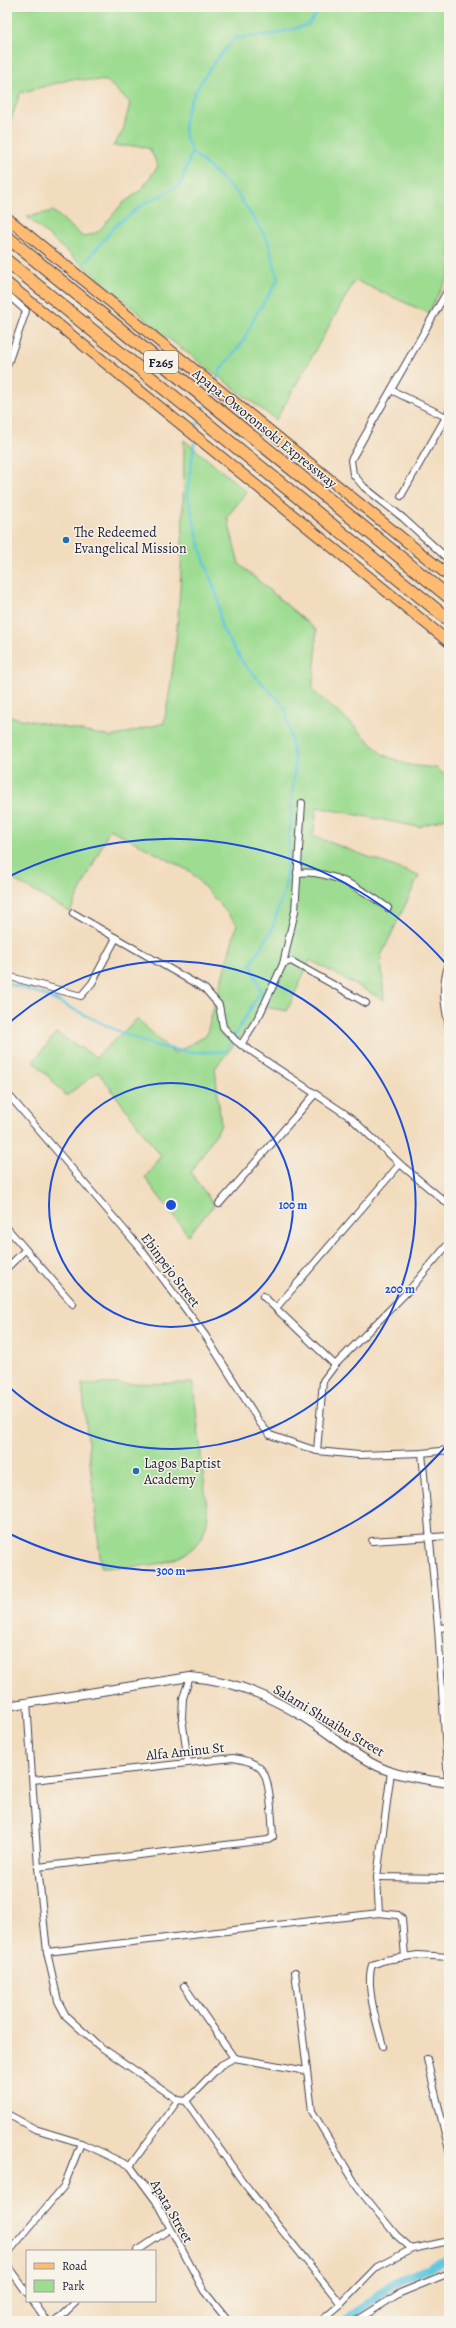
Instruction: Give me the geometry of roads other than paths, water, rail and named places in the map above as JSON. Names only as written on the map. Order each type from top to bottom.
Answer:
[{"type":"highway","name":"Apapa-Oworonsoki Expressway","points":[[7,237],[449,597]]},
{"type":"highway","name":"F265","points":[[7,261],[449,620]]},
{"type":"main road","points":[[7,218],[449,576]]},
{"type":"main road","points":[[7,283],[449,642]]},
{"type":"street","points":[[449,288],[351,460],[353,474],[364,487],[403,518],[449,560]]},
{"type":"street","points":[[7,294],[26,311],[7,366]]},
{"type":"street","points":[[392,390],[448,415],[401,496]]},
{"type":"street","points":[[239,1043],[260,1014],[283,964],[295,910],[302,803]]},
{"type":"street","points":[[297,873],[307,872],[334,878],[364,890],[388,908]]},
{"type":"street","points":[[73,912],[205,989],[219,1005],[223,1028],[239,1043],[350,1117],[400,1164],[449,1206]]},
{"type":"street","points":[[7,976],[81,996],[92,983],[116,938]]},
{"type":"street","points":[[283,964],[291,961],[366,1002]]},
{"type":"street","points":[[449,964],[444,985],[444,1006],[449,1026]]},
{"type":"street","name":"Ebinpejo Street","points":[[7,1093],[140,1248],[205,1335],[260,1423],[270,1435],[317,1451],[359,1455],[422,1453],[449,1450]]},
{"type":"street","points":[[219,1204],[315,1094]]},
{"type":"street","points":[[276,1308],[400,1164]]},
{"type":"street","points":[[7,1228],[73,1304]]},
{"type":"street","points":[[317,1451],[320,1392],[323,1382],[335,1365],[411,1288],[449,1243]]},
{"type":"street","points":[[7,1268],[25,1250]]},
{"type":"street","points":[[263,1296],[335,1365]]},
{"type":"street","points":[[422,1453],[438,1628],[448,1783]]},
{"type":"street","points":[[372,1541],[449,1536]]},
{"type":"street","points":[[438,1628],[449,1627]]},
{"type":"street","points":[[188,1763],[182,1711],[183,1698],[190,1677]]},
{"type":"street","name":"Salami Shuaibu Street","points":[[7,1706],[190,1677],[215,1680],[263,1695],[316,1725],[361,1757],[391,1772],[448,1783]]},
{"type":"street","points":[[27,1702],[38,1867],[48,1952],[58,2000],[66,2016],[98,2046],[178,2100],[186,2101],[243,2182],[341,2304]]},
{"type":"street","name":"Alfa Aminu St","points":[[33,1780],[233,1758],[251,1762],[264,1772],[269,1795],[274,1837],[268,1840],[38,1867]]},
{"type":"street","points":[[378,1913],[377,1877],[391,1772]]},
{"type":"street","points":[[377,1877],[449,1878]]},
{"type":"street","points":[[48,1952],[378,1913],[398,1915],[402,1919],[405,1957]]},
{"type":"street","points":[[382,2046],[371,1992],[370,1972],[372,1965],[380,1961],[418,1955],[449,1957]]},
{"type":"street","points":[[295,1972],[312,2111],[350,2175],[396,2235],[412,2249]]},
{"type":"street","points":[[184,1986],[234,2058]]},
{"type":"street","points":[[186,2101],[221,2065],[234,2058],[306,2070]]},
{"type":"street","points":[[427,2059],[449,2150]]},
{"type":"street","points":[[130,2166],[178,2100]]},
{"type":"street","name":"Apata Street","points":[[7,2115],[35,2130],[81,2143],[130,2166],[156,2201],[204,2291],[228,2321]]},
{"type":"street","points":[[7,2254],[64,2186],[81,2143]]},
{"type":"street","points":[[138,2250],[170,2228]]},
{"type":"street","points":[[321,2321],[341,2304],[377,2267],[412,2249],[449,2241]]},
{"type":"street","points":[[7,2266],[26,2292]]},
{"type":"street","points":[[356,2321],[365,2318],[400,2292],[449,2273]]},
{"type":"street","points":[[33,2302],[47,2321]]},
{"type":"street","points":[[56,2321],[75,2302]]},
{"type":"waterway","points":[[85,263],[115,226],[144,204],[180,185],[192,152],[185,134],[185,122],[188,109],[193,96],[209,70],[235,38],[274,34],[308,25],[321,7]]},
{"type":"waterway","points":[[192,152],[237,193],[268,241],[278,280],[257,313],[242,343],[221,369],[215,383]]},
{"type":"waterway","points":[[201,414],[206,403]]},
{"type":"waterway","points":[[196,434],[198,421]]},
{"type":"waterway","points":[[7,983],[48,997],[133,1038],[176,1050],[199,1052],[225,1051],[261,991],[251,964],[272,929],[285,887],[295,763],[285,707],[244,664],[221,627],[218,599],[202,554],[187,493],[195,439]]},
{"type":"waterway","points":[[345,2321],[392,2284],[449,2259]]},
{"type":"place","name":"The Redeemed Evangelical Mission","points":[[66,540]]},
{"type":"place","name":"Lagos Baptist Academy","points":[[136,1471]]}]
